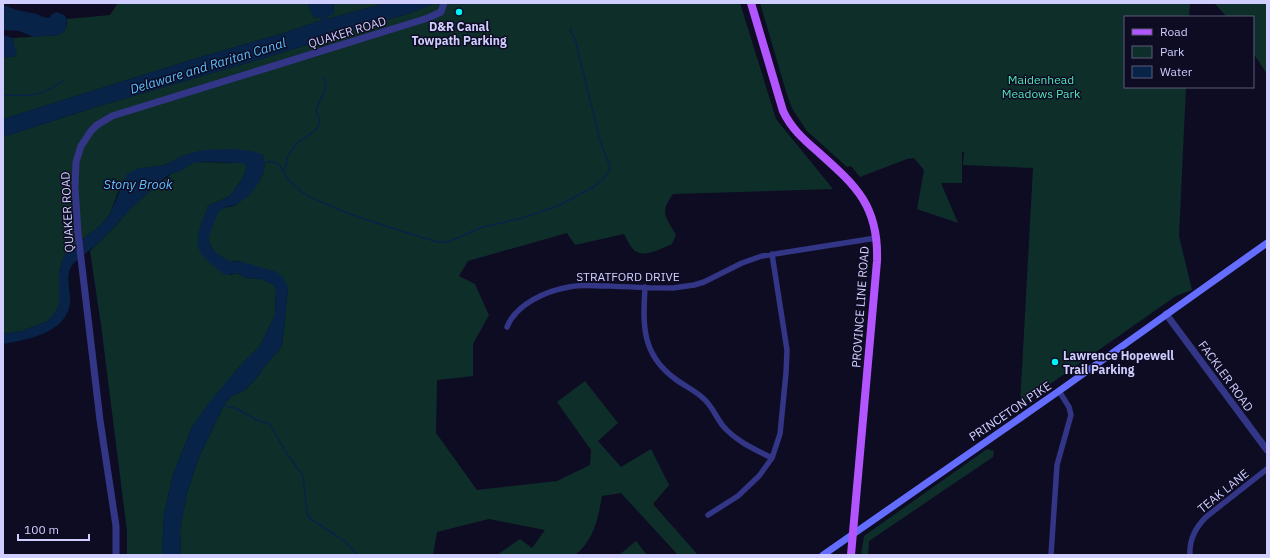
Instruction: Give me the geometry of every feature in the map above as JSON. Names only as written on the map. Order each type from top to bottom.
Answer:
[{"type":"main road","name":"PROVINCE LINE ROAD","points":[[751,3],[783,112],[787,120],[798,134],[847,177],[854,186],[868,210],[876,238],[877,261],[851,555]]},
{"type":"main road","name":"PRINCETON PIKE","points":[[823,555],[1059,391],[1267,243]]},
{"type":"street","name":"QUAKER ROAD","points":[[116,555],[116,526],[100,420],[75,207],[76,162],[79,150],[85,138],[104,120],[121,113],[428,18],[441,12],[444,3]]},
{"type":"street","name":"STRATFORD DRIVE","points":[[507,327],[512,317],[525,305],[538,297],[559,289],[580,285],[672,288],[694,285],[714,278],[751,259],[772,254],[876,238]]},
{"type":"street","points":[[708,515],[738,496],[753,483],[772,458],[782,424],[787,364],[785,336],[772,254]]},
{"type":"street","points":[[645,287],[643,318],[645,331],[650,349],[660,365],[674,379],[693,390],[706,400],[722,425],[735,437],[772,458]]},
{"type":"street","name":"FACKLER ROAD","points":[[1166,314],[1267,450]]},
{"type":"street","points":[[1051,555],[1057,465],[1071,415],[1069,407],[1059,391]]},
{"type":"street","name":"TEAK LANE","points":[[1190,555],[1193,537],[1200,523],[1267,470]]},
{"type":"green space","points":[[118,3],[309,3],[308,6],[315,18],[321,17],[322,20],[3,119],[3,58],[16,56],[13,38],[59,35],[67,25],[67,19],[110,15]]},
{"type":"green space","points":[[333,3],[386,3],[327,19],[326,16],[333,14]]},
{"type":"green space","points":[[435,3],[740,3],[776,119],[833,189],[673,194],[666,206],[665,211],[667,219],[676,235],[672,244],[659,250],[649,253],[639,253],[630,245],[624,234],[575,245],[567,233],[468,261],[459,276],[475,284],[489,315],[473,344],[473,376],[437,380],[436,433],[477,490],[557,481],[590,465],[591,450],[557,402],[585,381],[618,423],[598,441],[621,467],[651,449],[669,485],[653,504],[698,555],[678,555],[621,493],[602,496],[597,521],[591,536],[587,543],[575,555],[497,555],[520,539],[532,548],[545,530],[489,519],[437,532],[433,555],[181,555],[180,530],[187,493],[199,457],[225,403],[232,396],[245,390],[282,346],[288,289],[241,262],[228,261],[221,257],[214,252],[209,240],[213,223],[219,210],[234,206],[257,184],[263,173],[264,167],[262,154],[184,155],[165,165],[137,169],[123,181],[122,187],[118,192],[110,214],[100,226],[67,251],[62,261],[59,273],[59,305],[55,313],[48,321],[22,331],[3,334],[3,137],[99,106],[261,59],[413,12]]},
{"type":"green space","name":"Maidenhead Meadows Park","points":[[760,3],[1190,3],[1189,16],[1124,16],[1124,88],[1186,88],[1179,236],[1192,290],[1176,296],[1020,405],[1033,168],[963,165],[964,152],[962,152],[962,183],[941,183],[958,223],[917,209],[924,170],[914,158],[907,159],[860,177],[851,166],[847,167],[807,131],[793,110],[788,98]]},
{"type":"green space","points":[[1214,3],[1267,3],[1267,74],[1254,54],[1254,16],[1226,16]]},
{"type":"green space","points":[[194,162],[244,163],[247,167],[243,178],[230,196],[208,206],[198,237],[231,275],[236,273],[247,278],[262,279],[274,285],[276,289],[275,315],[260,346],[240,366],[192,427],[173,475],[164,514],[162,555],[127,555],[127,531],[101,325],[90,251],[129,210],[150,191],[171,174],[180,171]]},
{"type":"green space","points":[[987,449],[994,451],[993,457],[869,541],[868,555],[861,555],[864,536]]},
{"type":"green space","points":[[636,541],[647,555],[619,555]]},
{"type":"water","name":"Delaware and Raritan Canal","points":[[309,3],[333,3],[333,14],[327,16],[327,19],[386,3],[435,3],[413,12],[261,59],[99,106],[3,137],[3,119],[322,20],[321,17],[314,18],[308,6]]},
{"type":"water","points":[[3,5],[49,18],[52,14],[57,12],[64,15],[67,19],[65,31],[59,35],[34,37],[19,31],[3,30]]},
{"type":"water","points":[[3,35],[13,38],[17,56],[3,58]]},
{"type":"water","name":"Stony Brook","points":[[232,149],[262,154],[264,170],[255,188],[246,198],[233,206],[225,207],[219,211],[209,237],[210,246],[216,253],[229,261],[242,262],[277,272],[285,280],[288,289],[282,346],[245,390],[232,396],[225,403],[199,457],[187,493],[180,530],[181,555],[162,555],[164,514],[173,475],[192,427],[208,404],[240,366],[260,346],[275,315],[276,289],[274,285],[262,279],[247,278],[236,273],[225,275],[203,256],[198,245],[199,231],[208,206],[230,196],[243,178],[247,167],[244,163],[197,162],[167,176],[142,198],[96,245],[70,268],[68,278],[70,302],[67,313],[62,321],[54,328],[44,333],[23,340],[3,344],[3,334],[22,331],[48,321],[55,313],[59,305],[59,273],[62,261],[67,251],[100,226],[110,214],[127,174],[137,169],[165,165],[184,155],[203,150]]},
{"type":"waterway","points":[[264,162],[270,161],[277,163],[293,184],[302,192],[314,199],[360,218],[437,242],[448,242],[480,228],[522,218],[560,205],[595,186],[607,175],[610,167],[600,140],[575,39],[570,29]]},
{"type":"waterway","points":[[284,170],[288,155],[299,142],[314,132],[319,126],[316,110],[325,90],[326,82],[324,78]]},
{"type":"waterway","points":[[3,95],[28,95],[41,93],[63,81]]},
{"type":"waterway","points":[[222,405],[235,408],[257,420],[270,424],[285,451],[303,476],[308,517],[346,542],[357,555]]},
{"type":"place","name":"D&R Canal Towpath Parking","points":[[459,12]]},
{"type":"place","name":"Lawrence Hopewell Trail Parking","points":[[1055,362]]}]
